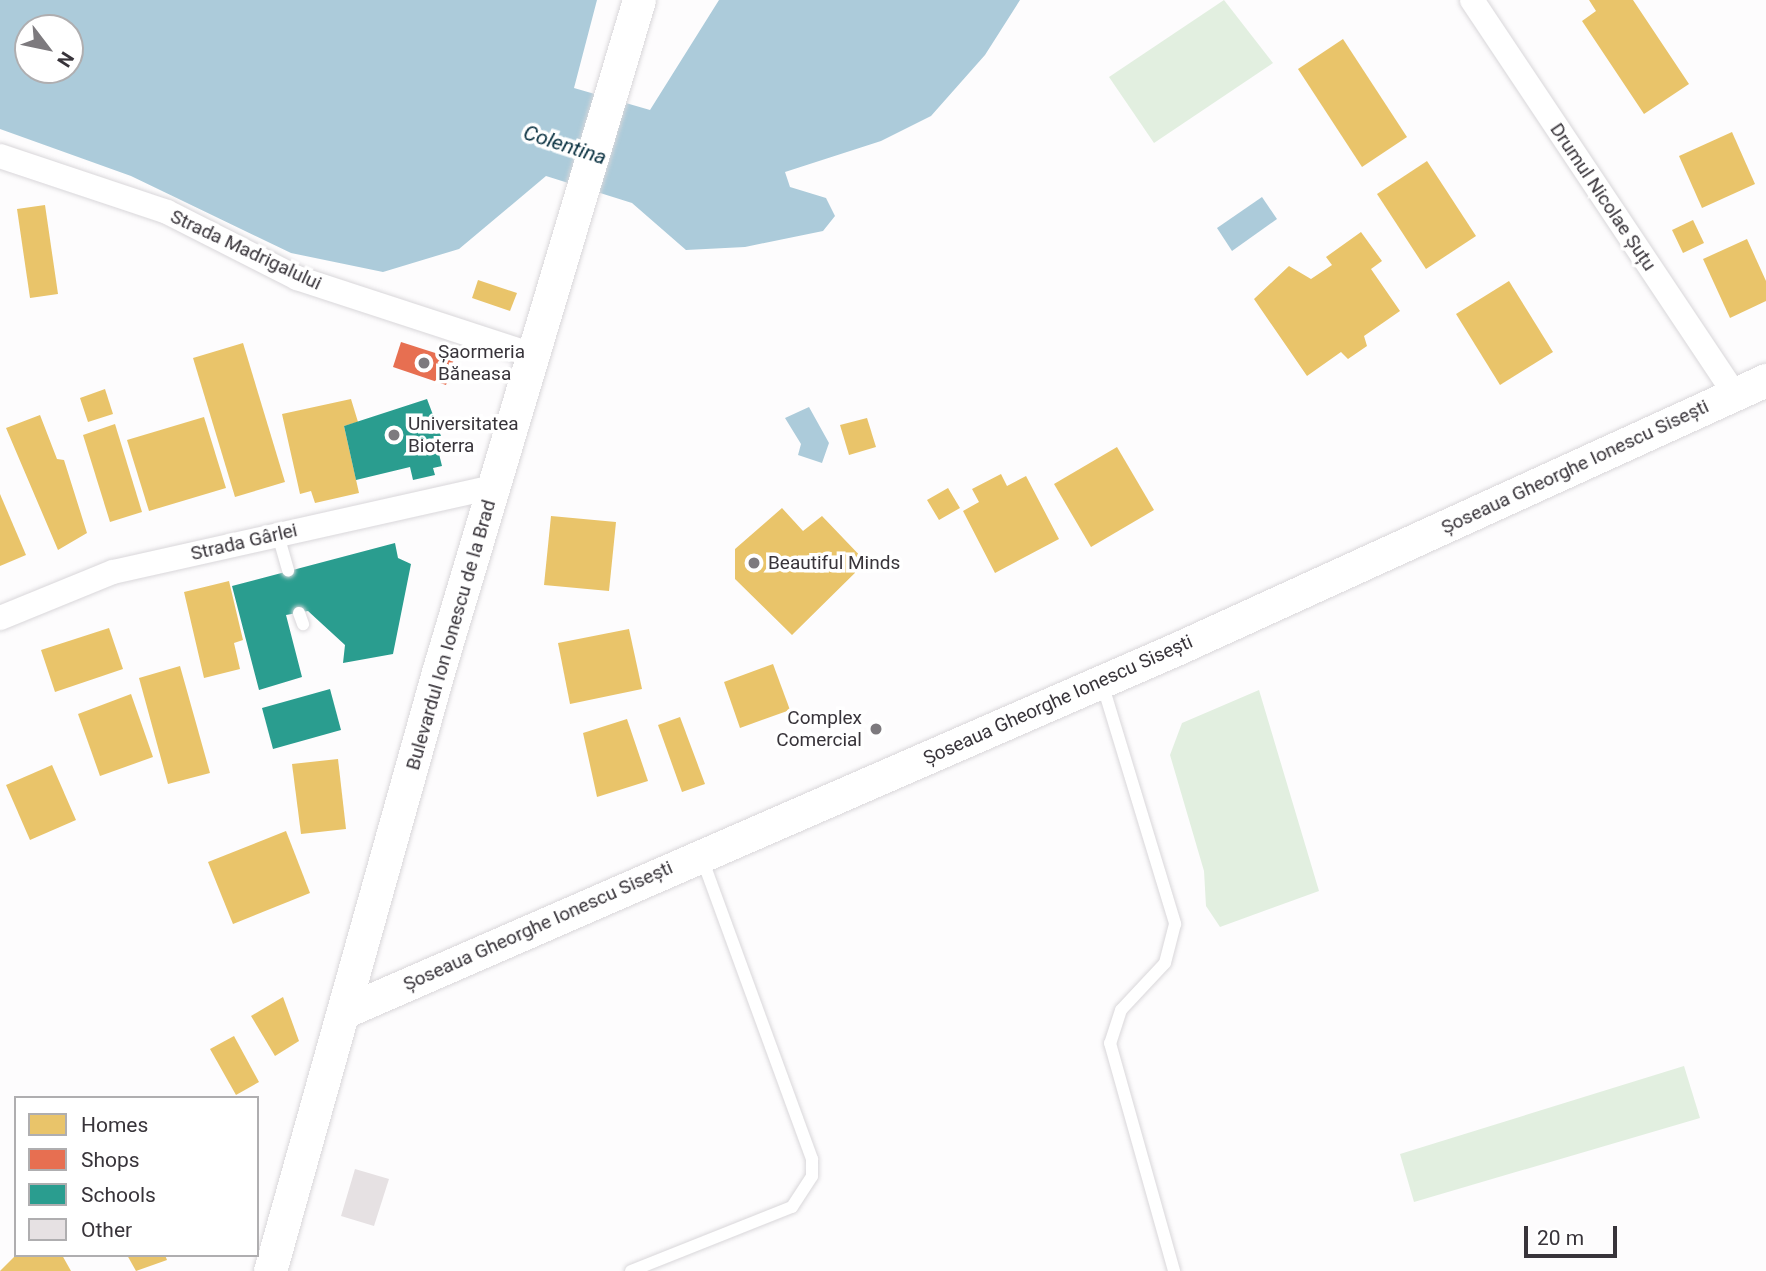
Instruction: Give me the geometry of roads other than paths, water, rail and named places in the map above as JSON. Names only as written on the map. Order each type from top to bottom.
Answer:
[{"type":"main road","name":"Bulevardul Ion Ionescu de la Brad","points":[[270,1271],[494,487],[639,0]]},
{"type":"main road","name":"Șoseaua Gheorghe Ionescu Sisești","points":[[346,1011],[700,854],[1101,682],[1766,380]]},
{"type":"street","name":"Drumul Nicolae Șuțu","points":[[1472,0],[1735,394]]},
{"type":"street","name":"Strada Madrigalului","points":[[0,156],[167,212],[297,278],[533,355]]},
{"type":"street","name":"Strada Gârlei","points":[[0,618],[113,572],[494,487]]},
{"type":"lane","points":[[278,535],[288,571]]},
{"type":"lane","points":[[1101,682],[1175,924],[1165,962],[1121,1010],[1110,1043],[1174,1271]]},
{"type":"lane","points":[[631,1271],[792,1207],[812,1177],[812,1159],[700,854]]},
{"type":"water","name":"Colentina","points":[[0,0],[597,0],[574,88],[650,110],[719,0],[1020,0],[985,55],[931,116],[881,141],[785,172],[790,187],[826,198],[835,216],[823,231],[745,247],[686,250],[632,203],[546,176],[459,249],[383,272],[291,253],[131,176],[0,129]]},
{"type":"water","points":[[1262,197],[1277,219],[1232,251],[1217,228]]},
{"type":"water","points":[[809,407],[829,443],[822,463],[798,455],[801,444],[785,418]]},
{"type":"place","name":"Șaormeria Băneasa","points":[[424,363]]},
{"type":"place","name":"Universitatea Bioterra","points":[[394,435]]},
{"type":"place","name":"Beautiful Minds","points":[[754,563]]},
{"type":"place","name":"Complex Comercial","points":[[876,729]]}]
